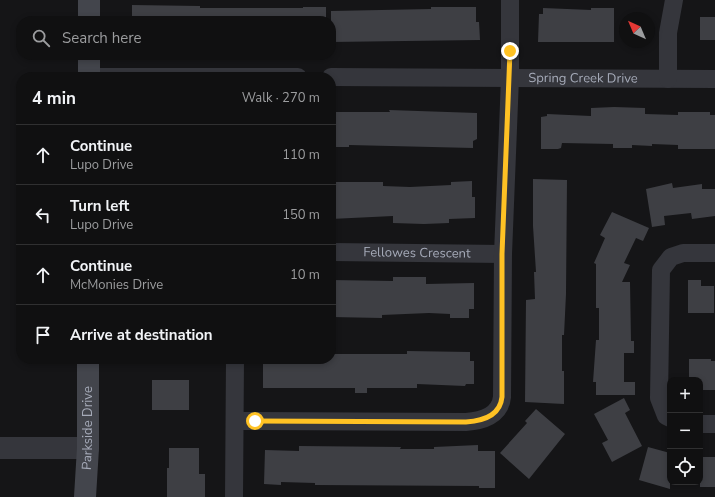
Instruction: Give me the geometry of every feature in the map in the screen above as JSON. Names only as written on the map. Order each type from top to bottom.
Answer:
[{"type":"main road","points":[[89,16],[90,0]]},
{"type":"main road","points":[[89,60],[89,72]]},
{"type":"main road","name":"Parkside Drive","points":[[85,497],[88,448],[88,364]]},
{"type":"street","points":[[235,421],[466,422],[488,418],[498,411],[502,403],[502,254],[510,78],[510,0]]},
{"type":"street","points":[[668,79],[668,33],[674,0]]},
{"type":"street","name":"Spring Creek Drive","points":[[336,77],[715,79]]},
{"type":"street","name":"Fellowes Crescent","points":[[336,252],[502,254]]},
{"type":"street","points":[[667,416],[659,398],[661,270],[671,257],[683,253],[715,253]]},
{"type":"street","points":[[234,497],[235,364]]},
{"type":"street","points":[[703,424],[715,424]]},
{"type":"street","points":[[0,448],[88,448]]},
{"type":"building","points":[[132,5],[200,6],[200,8],[326,7],[326,16],[132,16]]},
{"type":"building","points":[[431,7],[476,7],[476,22],[479,22],[480,40],[336,42],[336,16],[331,16],[331,11],[431,9]]},
{"type":"building","points":[[543,8],[591,10],[591,8],[614,8],[614,42],[538,42],[539,14],[543,14]]},
{"type":"building","points":[[700,17],[715,17],[715,40],[700,40]]},
{"type":"building","points":[[591,108],[645,108],[645,114],[678,115],[678,112],[710,112],[710,115],[715,115],[715,149],[678,149],[678,145],[652,144],[652,146],[632,145],[632,148],[613,148],[613,144],[562,143],[561,148],[558,149],[541,149],[541,117],[547,116],[547,114],[591,116]]},
{"type":"building","points":[[389,110],[477,113],[477,139],[473,141],[473,148],[349,145],[349,147],[336,147],[336,112],[390,112]]},
{"type":"building","points":[[533,179],[567,180],[566,294],[564,335],[562,335],[564,404],[525,402],[526,300],[535,299],[534,272],[536,272],[533,226]]},
{"type":"building","points":[[472,181],[472,197],[475,197],[475,218],[449,219],[449,223],[424,224],[393,223],[393,216],[336,219],[336,182],[383,182],[383,186],[410,187],[451,185],[451,182]]},
{"type":"building","points":[[672,183],[673,188],[702,184],[702,189],[715,189],[715,216],[692,219],[691,213],[664,216],[665,225],[652,227],[646,189]]},
{"type":"building","points":[[612,212],[649,228],[643,241],[636,238],[624,263],[630,265],[622,282],[630,282],[631,341],[634,341],[634,353],[624,353],[624,382],[635,382],[635,395],[596,395],[596,382],[593,382],[596,340],[599,340],[599,308],[596,308],[596,264],[594,263],[605,238],[600,235]]},
{"type":"building","points":[[393,277],[426,277],[426,284],[474,283],[474,309],[469,309],[469,318],[450,318],[450,314],[429,313],[382,315],[382,318],[336,317],[336,280],[393,281]]},
{"type":"building","points":[[688,280],[701,280],[701,286],[714,286],[714,313],[688,313]]},
{"type":"building","points":[[407,351],[470,352],[470,361],[474,361],[474,384],[466,384],[465,386],[417,384],[417,388],[367,388],[367,393],[355,393],[355,388],[263,388],[263,364],[336,364],[336,354],[407,354]]},
{"type":"building","points":[[689,359],[711,359],[711,361],[715,361],[715,390],[703,390],[703,377],[689,377]]},
{"type":"building","points":[[152,380],[189,380],[189,410],[152,410]]},
{"type":"building","points":[[624,398],[630,410],[625,413],[642,446],[612,462],[602,443],[608,440],[594,414]]},
{"type":"building","points":[[536,409],[565,434],[529,479],[500,453],[527,423],[525,421]]},
{"type":"building","points":[[478,445],[478,451],[495,451],[495,488],[479,488],[479,486],[315,485],[315,483],[281,482],[281,485],[264,484],[265,450],[299,451],[299,446],[401,447],[400,449],[434,449],[434,447]]},
{"type":"building","points":[[648,447],[667,452],[667,485],[670,485],[670,489],[639,480]]},
{"type":"building","points":[[169,448],[199,448],[199,474],[205,474],[205,497],[167,497]]},
{"type":"building","points":[[703,457],[715,457],[715,487],[700,487],[700,485],[703,485]]},
{"type":"route","points":[[255,421],[466,422],[488,418],[498,411],[502,403],[502,254],[510,51]]}]
